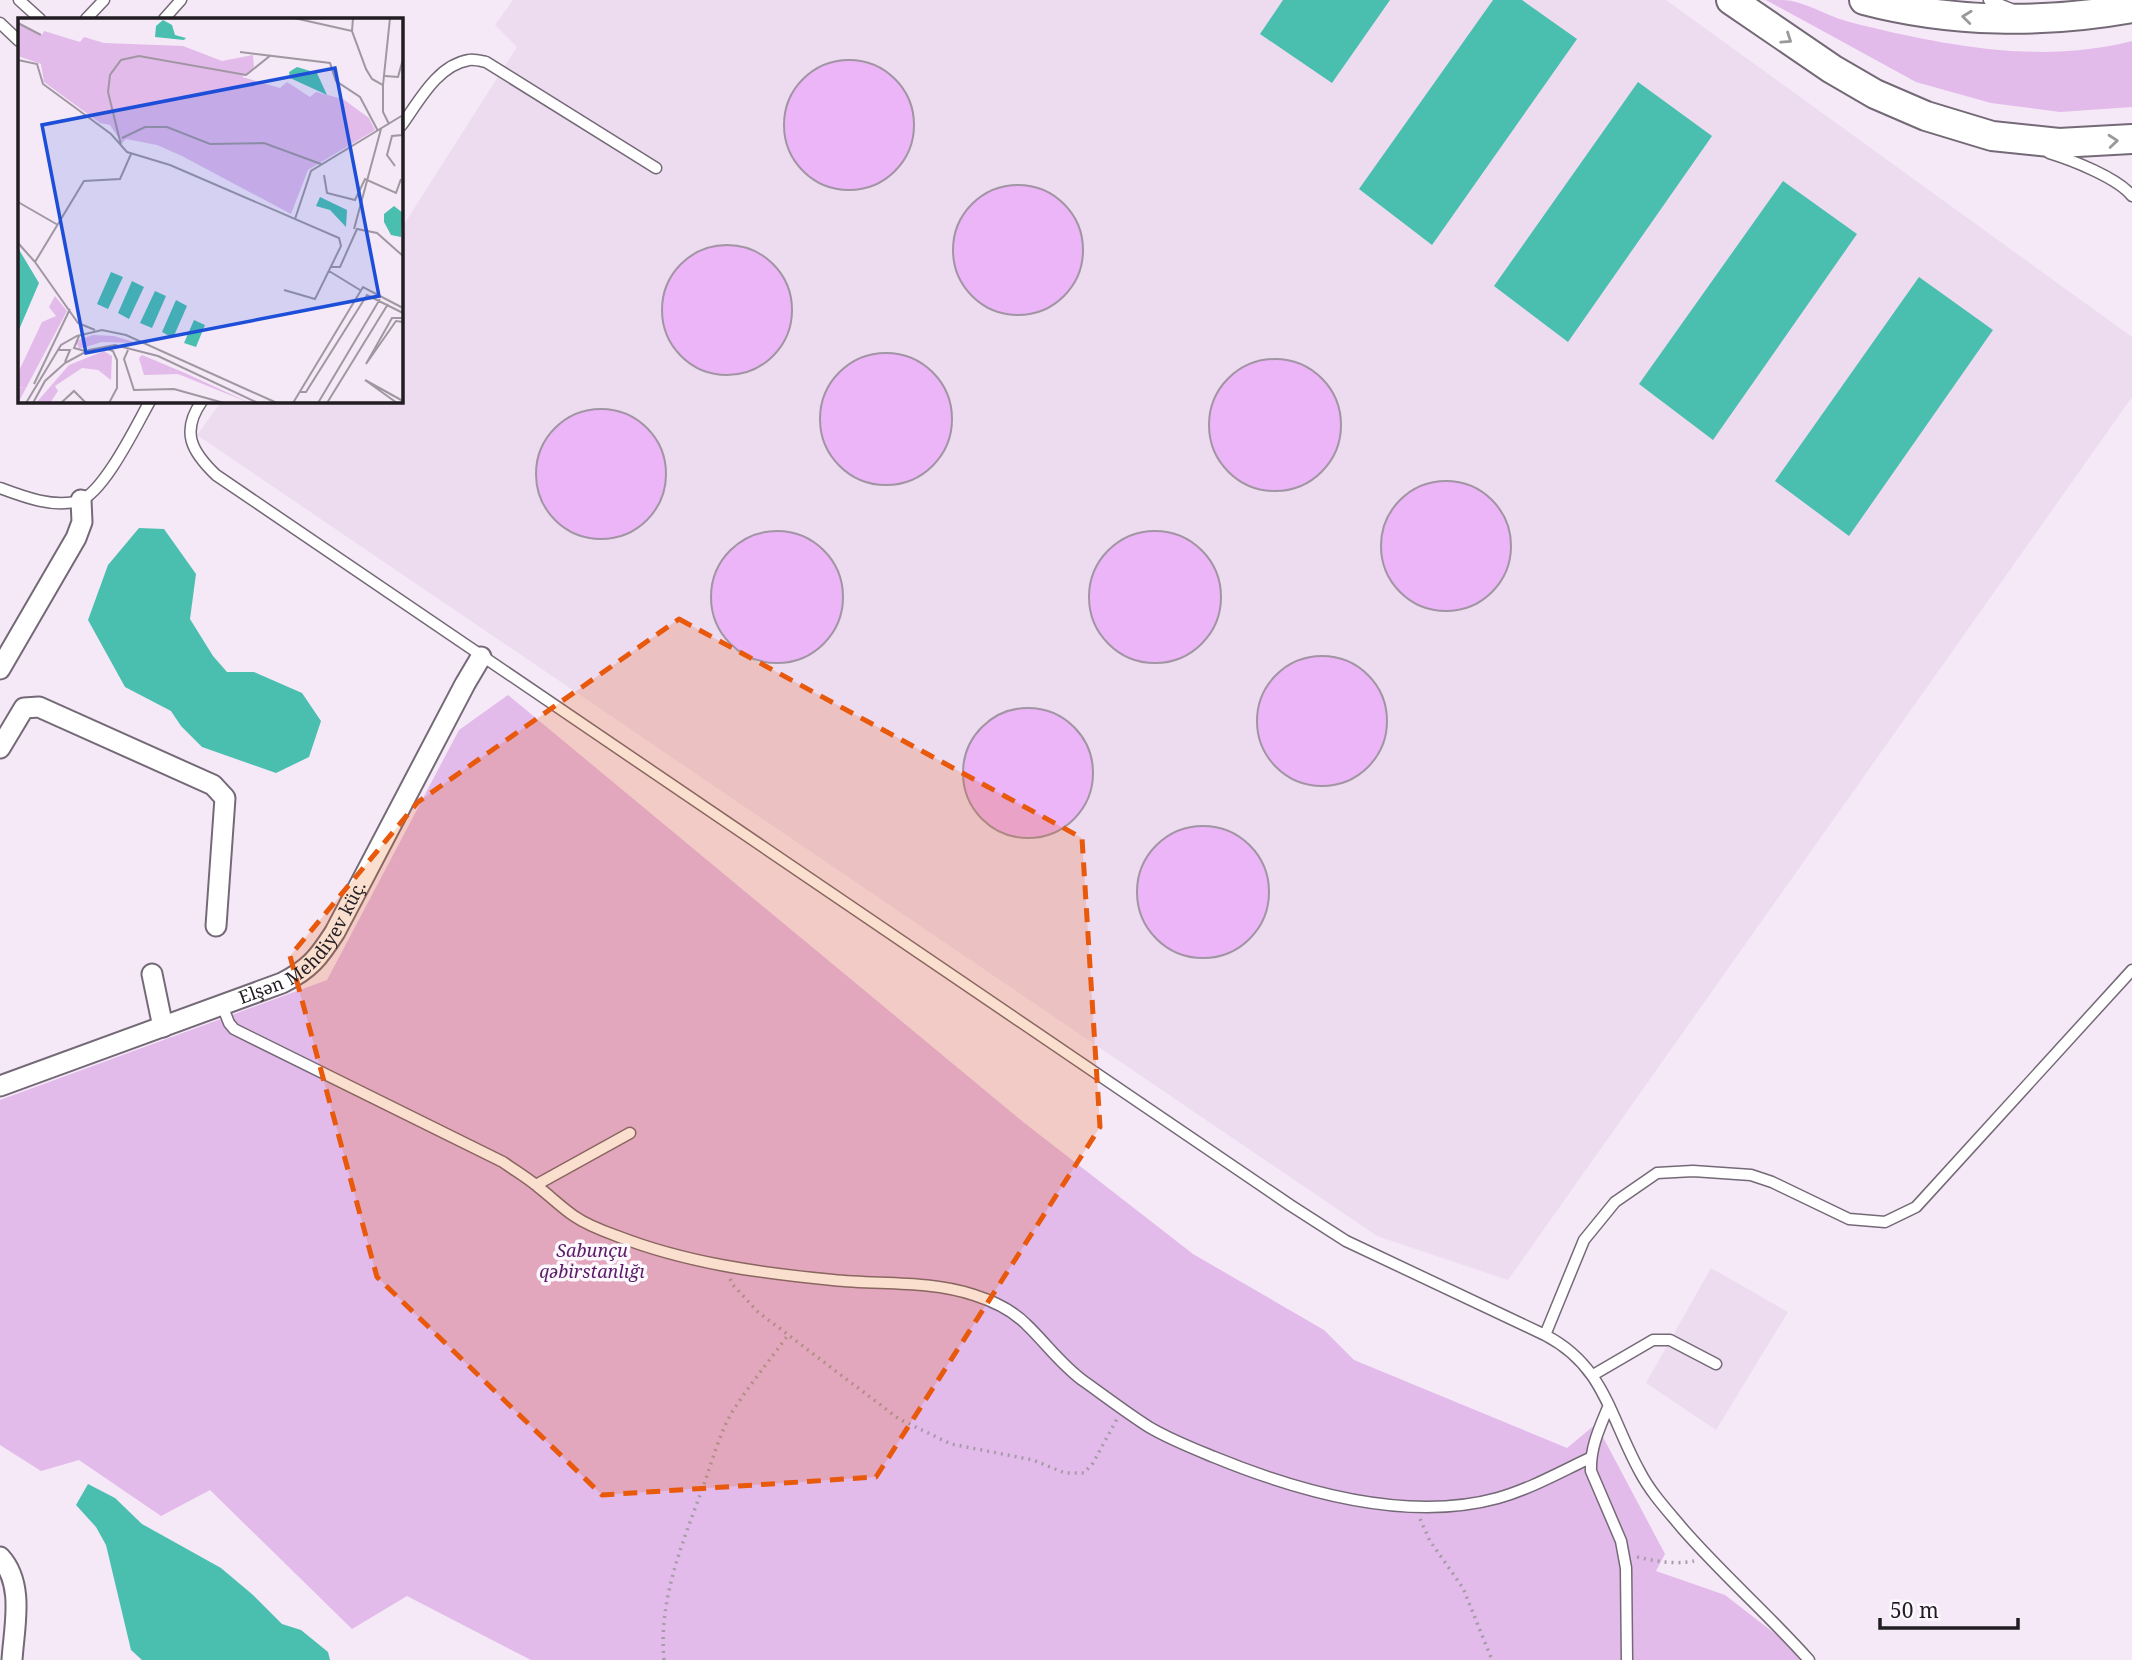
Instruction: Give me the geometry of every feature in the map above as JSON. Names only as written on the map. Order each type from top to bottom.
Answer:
[{"type":"main road","points":[[1731,0],[1832,69],[1875,94],[1926,116],[1992,136],[2059,143],[2132,139]]},
{"type":"main road","points":[[1864,0],[1919,11],[1976,18],[2034,19],[2125,10]]},
{"type":"street","points":[[0,668],[76,538],[82,522],[81,500]]},
{"type":"street","name":"Elşən Mehdiyev küç.","points":[[0,1086],[222,1006],[293,977],[313,964],[321,954],[481,657]]},
{"type":"street","points":[[0,748],[24,708],[38,707],[213,785],[225,798],[216,926]]},
{"type":"street","points":[[152,974],[163,1027]]},
{"type":"street","points":[[0,1557],[8,1565],[14,1580],[16,1598],[12,1660]]},
{"type":"lane","points":[[19,0],[39,18]]},
{"type":"lane","points":[[87,18],[104,0]]},
{"type":"lane","points":[[165,18],[181,0]]},
{"type":"lane","points":[[1989,0],[2034,19]]},
{"type":"lane","points":[[0,23],[18,40]]},
{"type":"lane","points":[[402,125],[433,82],[451,67],[469,60],[486,62],[656,168]]},
{"type":"lane","points":[[1992,136],[2057,155],[2092,169],[2128,191],[2132,197]]},
{"type":"lane","points":[[0,488],[40,501],[81,500],[100,484],[120,455],[149,402]]},
{"type":"lane","points":[[201,402],[191,422],[190,441],[200,460],[216,475],[1346,1241],[1545,1335],[1577,1355],[1593,1375],[1641,1473],[1659,1500],[1706,1555],[1809,1660]]},
{"type":"lane","points":[[1545,1335],[1584,1240],[1615,1202],[1657,1173],[1693,1171],[1751,1175],[1772,1182],[1849,1219],[1885,1222],[1916,1207],[2132,970]]},
{"type":"lane","points":[[222,1006],[234,1029],[503,1162],[575,1217],[599,1229],[651,1249],[723,1265],[837,1281],[907,1283],[951,1288],[1005,1308],[1025,1322],[1049,1350],[1078,1377],[1149,1427],[1257,1475],[1307,1490],[1415,1507],[1463,1504],[1497,1498],[1590,1458]]},
{"type":"lane","points":[[536,1185],[630,1133]]},
{"type":"lane","points":[[1593,1375],[1653,1340],[1670,1340],[1716,1364]]},
{"type":"lane","points":[[1609,1405],[1590,1458],[1591,1471],[1613,1520],[1623,1554],[1628,1600],[1627,1660]]},
{"type":"path","points":[[723,1265],[733,1285],[758,1312],[899,1419],[951,1444],[1033,1460],[1065,1473],[1084,1472],[1093,1463],[1122,1408]]},
{"type":"path","points":[[664,1660],[662,1646],[666,1604],[675,1567],[722,1433],[733,1410],[789,1335]]},
{"type":"path","points":[[1415,1507],[1430,1541],[1463,1588],[1492,1660]]},
{"type":"path","points":[[1623,1554],[1660,1562],[1682,1563],[1706,1555]]},
{"type":"highlighted area","points":[[679,619],[1082,838],[1100,1127],[876,1477],[602,1495],[377,1277],[290,956],[418,802]]},
{"type":"shaded area","points":[[513,0],[1666,0],[2132,337],[2132,397],[1508,1280],[1377,1236],[197,435],[221,402],[402,402],[402,227],[517,47],[495,25]]},
{"type":"shaded area","points":[[1283,0],[1390,0],[1332,83],[1260,34]]},
{"type":"shaded area","points":[[1493,0],[1522,0],[1577,39],[1432,245],[1359,189]]},
{"type":"shaded area","points":[[1638,82],[1712,136],[1568,342],[1494,286]]},
{"type":"shaded area","points":[[1783,181],[1857,234],[1713,440],[1639,384]]},
{"type":"shaded area","points":[[1919,277],[1993,330],[1849,536],[1775,481]]},
{"type":"shaded area","points":[[139,528],[164,529],[196,574],[190,619],[213,656],[227,672],[254,672],[302,693],[321,721],[309,757],[276,773],[202,747],[181,726],[171,711],[125,687],[88,620],[108,565]]},
{"type":"shaded area","points":[[1711,1268],[1788,1312],[1716,1430],[1646,1383]]},
{"type":"shaded area","points":[[88,1484],[115,1498],[142,1524],[221,1568],[282,1624],[301,1630],[328,1652],[330,1660],[142,1660],[131,1650],[106,1545],[96,1527],[76,1505]]},
{"type":"green space","points":[[1766,0],[1792,1],[1853,23],[1956,45],[1991,49],[2062,51],[2132,41],[2132,107],[2060,112],[1991,103],[1916,82]]},
{"type":"green space","name":"Sabunçu qəbirstanlığı","points":[[508,695],[1022,1121],[1193,1254],[1324,1330],[1354,1360],[1567,1448],[1596,1424],[1665,1554],[1656,1571],[1725,1595],[1778,1636],[1801,1660],[531,1660],[407,1596],[352,1629],[210,1490],[161,1516],[79,1460],[41,1471],[0,1445],[0,1100],[327,980],[459,730]]},
{"type":"building","points":[[849,60],[874,64],[895,79],[910,100],[914,125],[910,150],[895,171],[874,186],[849,190],[824,186],[803,171],[788,150],[784,125],[788,100],[803,79],[824,64]]},
{"type":"building","points":[[1018,185],[1043,190],[1064,204],[1078,225],[1083,250],[1078,275],[1064,296],[1043,310],[1018,315],[993,310],[972,296],[958,275],[953,250],[958,225],[972,204],[993,190]]},
{"type":"building","points":[[727,245],[752,249],[773,264],[788,285],[792,310],[788,335],[773,356],[752,371],[727,375],[702,371],[681,356],[666,335],[662,310],[666,285],[681,264],[702,249]]},
{"type":"building","points":[[886,353],[911,358],[932,373],[947,394],[952,419],[947,444],[932,465],[911,480],[886,485],[861,480],[840,465],[825,444],[820,419],[825,394],[840,373],[861,358]]},
{"type":"building","points":[[1275,359],[1300,364],[1321,379],[1336,400],[1341,425],[1336,450],[1321,471],[1300,486],[1275,491],[1250,486],[1229,471],[1214,450],[1209,425],[1214,400],[1229,379],[1250,364]]},
{"type":"building","points":[[601,409],[626,413],[647,428],[662,449],[666,474],[662,499],[647,520],[626,535],[601,539],[576,535],[555,520],[540,499],[536,474],[540,449],[555,428],[576,413]]},
{"type":"building","points":[[1446,481],[1471,486],[1492,500],[1506,521],[1511,546],[1506,571],[1492,592],[1471,606],[1446,611],[1421,606],[1400,592],[1386,571],[1381,546],[1386,521],[1400,500],[1421,486]]},
{"type":"building","points":[[777,531],[802,536],[823,551],[838,572],[843,597],[838,622],[823,643],[802,658],[777,663],[752,658],[731,643],[716,622],[711,597],[716,572],[731,551],[752,536]]},
{"type":"building","points":[[1155,531],[1180,536],[1201,551],[1216,572],[1221,597],[1216,622],[1201,643],[1180,658],[1155,663],[1130,658],[1109,643],[1094,622],[1089,597],[1094,572],[1109,551],[1130,536]]},
{"type":"building","points":[[1322,656],[1347,660],[1368,675],[1383,696],[1387,721],[1383,746],[1368,767],[1347,782],[1322,786],[1297,782],[1276,767],[1261,746],[1257,721],[1261,696],[1276,675],[1297,660]]},
{"type":"building","points":[[1028,708],[1053,712],[1074,727],[1089,748],[1093,773],[1089,798],[1074,819],[1053,834],[1028,838],[1003,834],[982,819],[967,798],[963,773],[967,748],[982,727],[1003,712]]},
{"type":"building","points":[[1203,826],[1228,831],[1249,846],[1264,867],[1269,892],[1264,917],[1249,938],[1228,953],[1203,958],[1178,953],[1157,938],[1142,917],[1137,892],[1142,867],[1157,846],[1178,831]]}]
